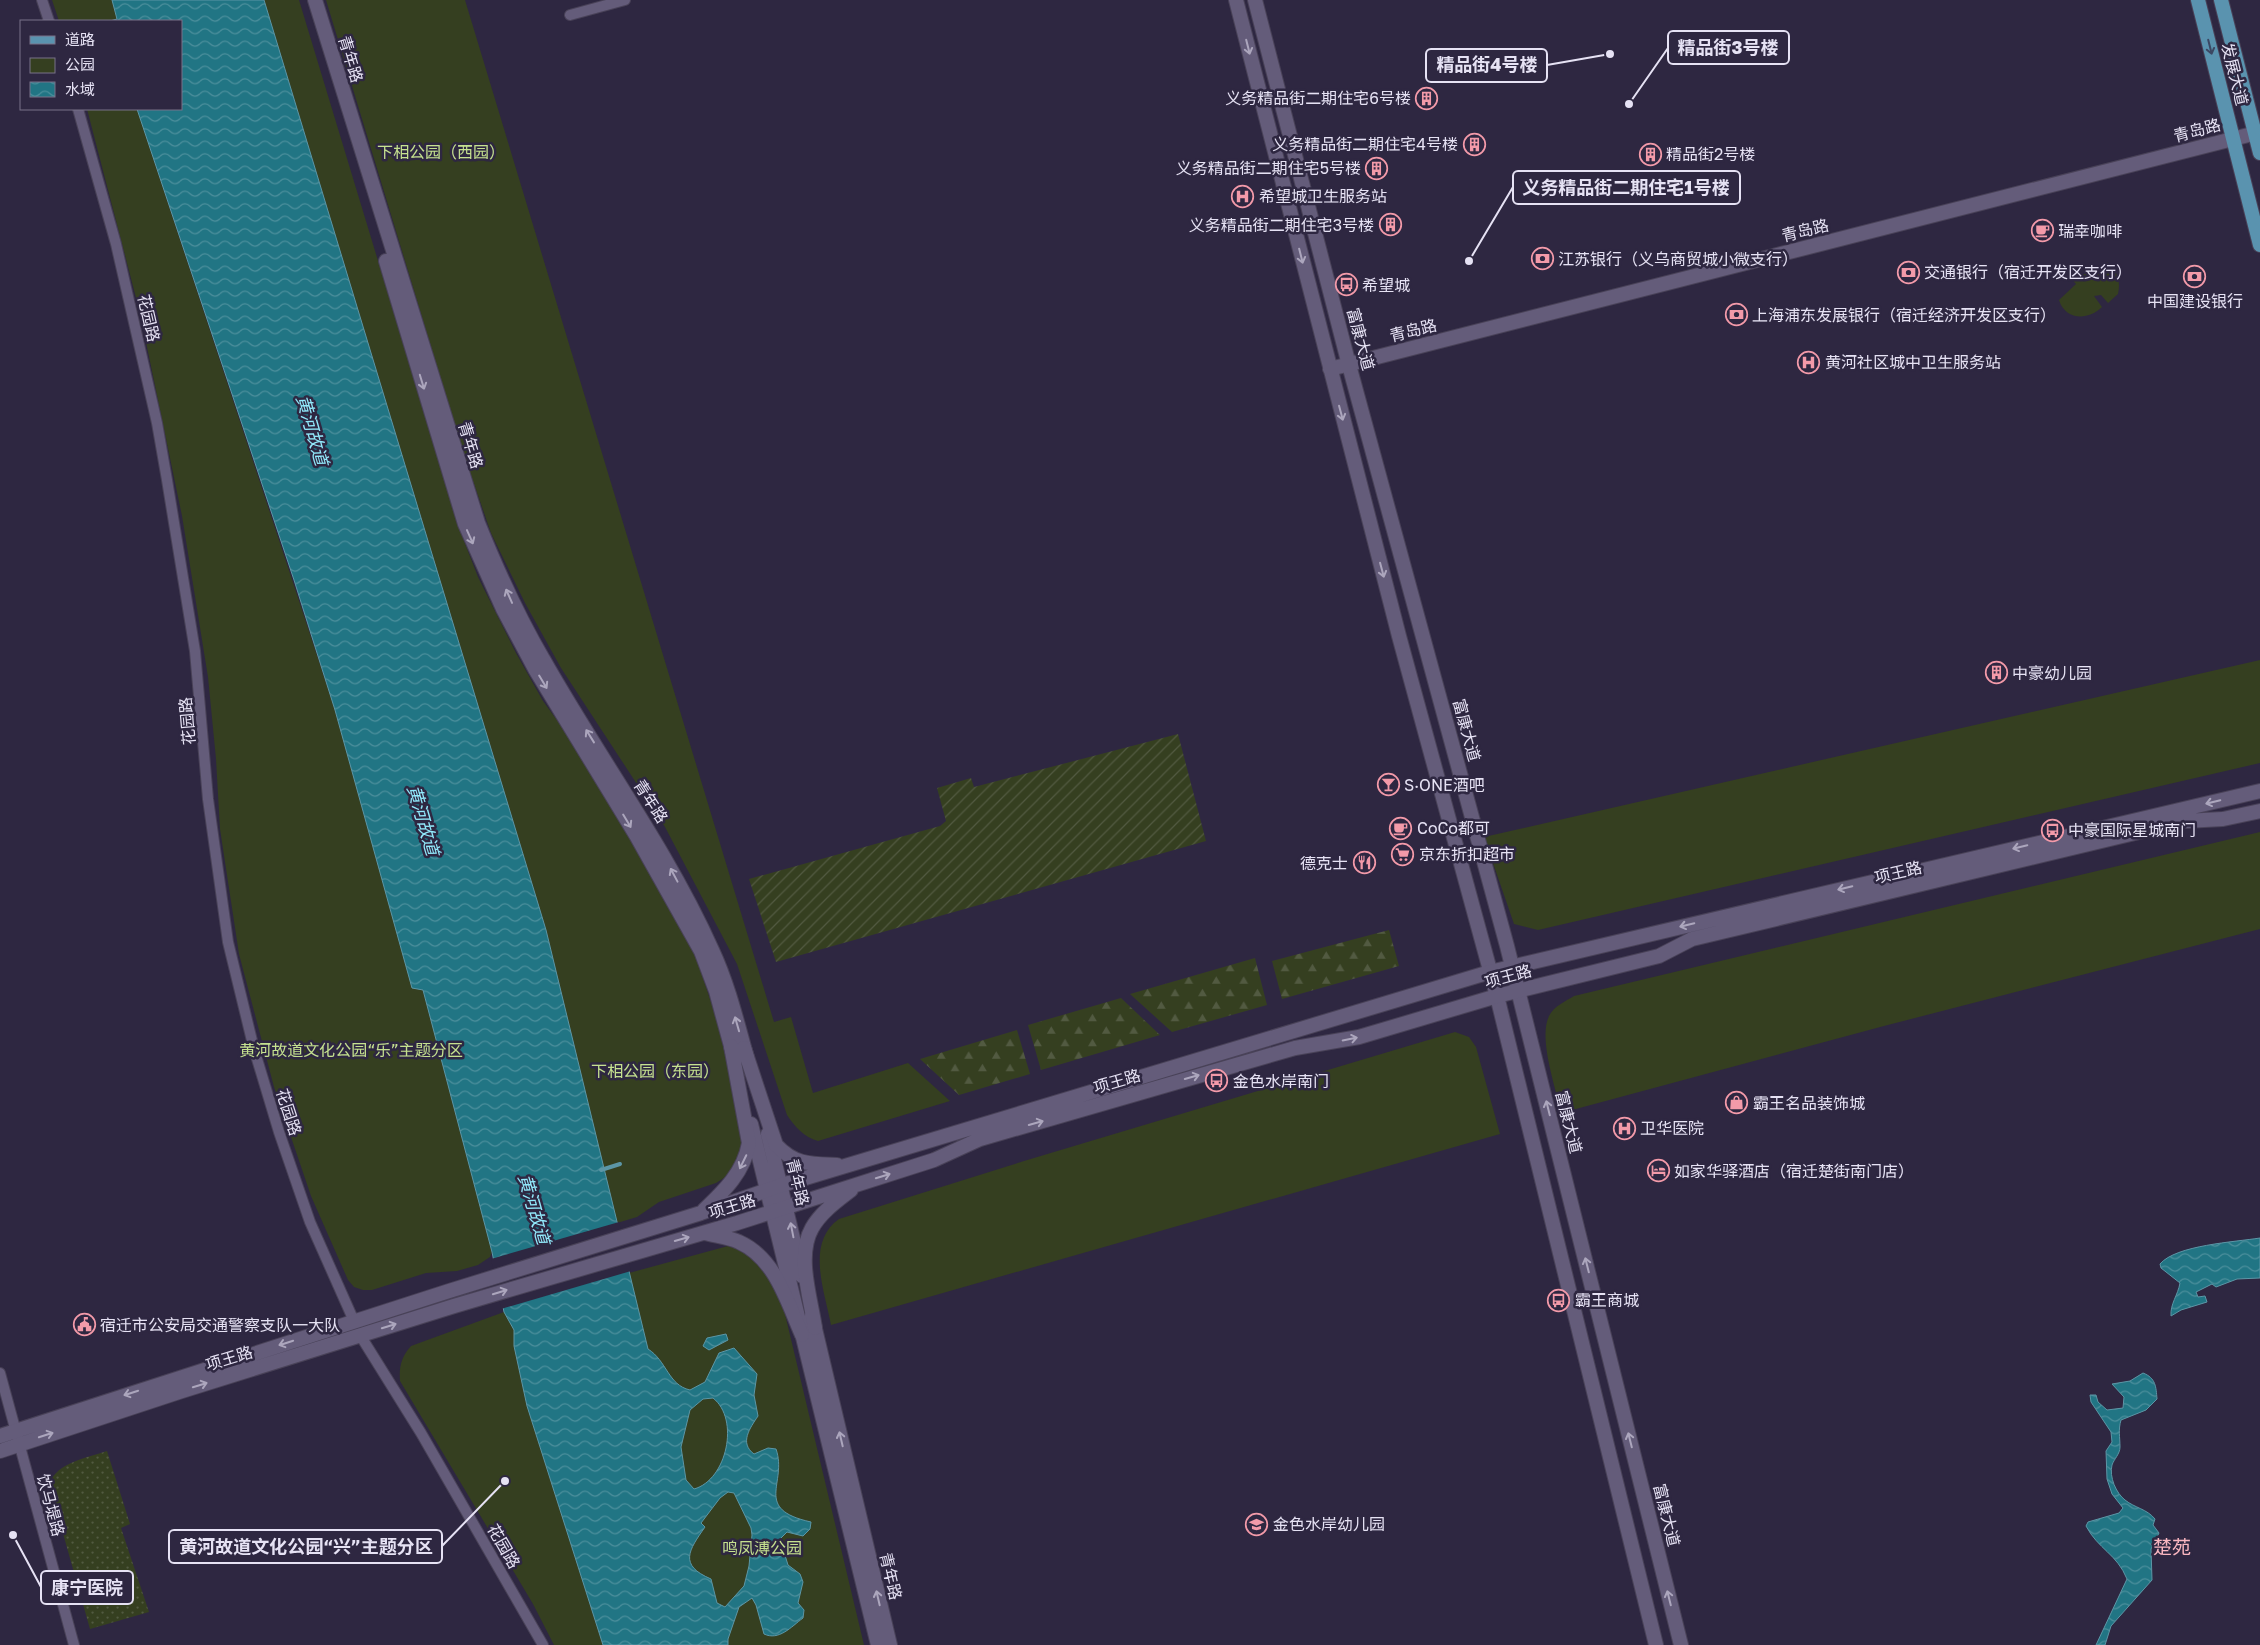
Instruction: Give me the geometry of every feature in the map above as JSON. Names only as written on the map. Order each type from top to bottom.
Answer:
[{"type":"main road","name":"发展大道","points":[[2198,0],[2260,245]]},
{"type":"main road","name":"发展大道","points":[[2221,0],[2258,132],[2260,153]]},
{"type":"street","points":[[42,0],[49,20]]},
{"type":"street","name":"青年路","points":[[306,0],[465,524],[503,609],[531,660],[636,835],[701,951],[738,1047],[787,1206],[809,1331],[878,1645]]},
{"type":"street","name":"青年路","points":[[315,0],[478,523],[511,601],[543,660],[652,835],[713,951],[727,991],[772,1212],[809,1331],[890,1645]]},
{"type":"street","points":[[570,15],[624,0]]},
{"type":"street","points":[[1236,0],[1330,369],[1497,996],[1656,1645]]},
{"type":"street","name":"富康大道","points":[[1255,0],[1349,365],[1519,991],[1681,1645]]},
{"type":"street","name":"花园路","points":[[78,110],[133,315],[167,480],[195,651],[208,799],[230,951],[254,1049],[293,1173],[310,1222],[354,1322]]},
{"type":"street","name":"青岛路","points":[[1330,369],[2258,132]]},
{"type":"street","name":"项王路","points":[[0,1451],[18,1437],[449,1291],[630,1236],[767,1189],[1490,972],[2260,791]]},
{"type":"street","name":"项王路","points":[[0,1436],[18,1437],[704,1233],[934,1160],[980,1139],[1295,1048],[1359,1037],[1497,996],[1659,956],[1683,942],[1702,937],[2184,821],[2223,819],[2260,811]]},
{"type":"street","points":[[738,1047],[776,1145],[786,1155],[796,1161],[850,1165]]},
{"type":"street","points":[[701,1213],[728,1187],[746,1158],[748,1143],[738,1047]]},
{"type":"street","points":[[809,1331],[805,1260],[811,1229],[823,1213],[858,1184]]},
{"type":"street","points":[[704,1233],[738,1242],[767,1264],[809,1331]]},
{"type":"street","name":"花园路","points":[[360,1336],[421,1433],[543,1645]]},
{"type":"street","name":"饮马堤路","points":[[0,1373],[74,1645]]},
{"type":"green space","points":[[52,0],[112,0],[117,19],[114,20],[59,20]]},
{"type":"green space","name":"下相公园（东园）","points":[[264,0],[299,0],[459,528],[478,577],[516,653],[543,701],[586,760],[646,860],[695,954],[717,1020],[743,1131],[741,1155],[727,1176],[716,1183],[659,1202],[637,1217],[617,1223],[546,930]]},
{"type":"green space","name":"下相公园（西园）","points":[[326,0],[465,0],[774,1022],[791,1017],[813,1093],[908,1063],[950,1101],[818,1141],[800,1131],[787,1115],[737,964],[665,827],[561,668],[525,603],[491,533],[462,449]]},
{"type":"green space","name":"黄河故道文化公园“乐”主题分区","points":[[87,110],[137,110],[335,710],[412,987],[423,990],[492,1252],[490,1257],[478,1265],[457,1271],[426,1273],[372,1290],[354,1287],[348,1280],[311,1196],[274,1087],[239,954],[220,829],[216,759],[208,677],[182,516],[140,313]]},
{"type":"green space","points":[[2107,262],[2117,276],[2118,294],[2108,303],[2101,295],[2094,296],[2102,307],[2090,315],[2078,316],[2066,312],[2059,300],[2076,284],[2069,276],[2095,271]]},
{"type":"green space","points":[[2260,660],[2260,763],[1538,930],[1514,924],[1484,837]]},
{"type":"green space","points":[[1178,734],[1206,841],[776,962],[749,879],[940,826],[946,821],[937,788],[971,778],[974,787]]},
{"type":"green space","points":[[2260,832],[2260,929],[1884,1026],[1561,1113],[1547,1050],[1546,1026],[1549,1016],[1554,1009],[1574,996]]},
{"type":"green space","points":[[1389,930],[1399,966],[1282,999],[1272,961]]},
{"type":"green space","points":[[1255,958],[1267,1005],[1172,1032],[1130,994]]},
{"type":"green space","points":[[1121,998],[1160,1035],[1041,1070],[1028,1025]]},
{"type":"green space","points":[[1017,1030],[1030,1074],[959,1095],[920,1059]]},
{"type":"green space","points":[[1455,1032],[1469,1037],[1476,1047],[1500,1134],[831,1325],[822,1283],[820,1254],[823,1241],[829,1229],[839,1219],[1024,1161]]},
{"type":"green space","name":"鸣凤溥公园","points":[[728,1246],[747,1251],[779,1289],[864,1645],[719,1645],[683,1559],[629,1273]]},
{"type":"green space","points":[[504,1312],[514,1330],[514,1346],[527,1406],[603,1645],[554,1645],[533,1604],[400,1381],[401,1362],[411,1346]]},
{"type":"green space","points":[[107,1451],[130,1524],[121,1528],[149,1612],[90,1629],[49,1484],[53,1477],[66,1466]]},
{"type":"water","name":"黄河故道","points":[[112,0],[264,0],[546,930],[648,1349],[677,1383],[690,1390],[705,1382],[719,1353],[734,1348],[757,1374],[754,1395],[758,1416],[747,1435],[747,1445],[754,1454],[768,1448],[776,1449],[779,1461],[777,1502],[782,1510],[793,1517],[811,1522],[810,1529],[803,1536],[787,1532],[780,1539],[788,1565],[800,1574],[803,1582],[798,1603],[804,1610],[803,1618],[780,1634],[769,1636],[764,1634],[756,1605],[752,1598],[739,1607],[728,1639],[728,1645],[603,1645],[527,1406],[514,1346],[514,1330],[504,1312],[492,1252],[423,990],[412,988],[335,710],[294,580],[137,110],[182,110],[182,20],[114,20],[117,19]],"holes":[[[713,1398],[721,1408],[726,1420],[728,1434],[722,1462],[715,1474],[705,1483],[694,1489],[686,1480],[681,1447],[690,1410],[703,1399]],[[728,1492],[734,1493],[751,1528],[752,1535],[749,1566],[744,1586],[725,1607],[717,1603],[711,1579],[694,1568],[690,1562],[690,1556],[691,1550],[705,1527],[701,1523],[720,1498]]]},
{"type":"water","points":[[2260,1238],[2260,1278],[2237,1279],[2216,1287],[2212,1284],[2196,1292],[2198,1297],[2205,1296],[2207,1302],[2181,1310],[2171,1316],[2180,1283],[2161,1268],[2160,1264],[2179,1252],[2192,1248]]},
{"type":"water","points":[[726,1334],[728,1340],[709,1350],[703,1346],[707,1338]]},
{"type":"water","points":[[2143,1373],[2153,1380],[2157,1399],[2146,1410],[2121,1420],[2119,1430],[2120,1450],[2111,1470],[2116,1489],[2122,1497],[2155,1519],[2153,1525],[2159,1533],[2151,1549],[2152,1580],[2111,1626],[2105,1645],[2096,1645],[2127,1579],[2118,1563],[2096,1540],[2086,1526],[2088,1522],[2119,1513],[2123,1508],[2112,1494],[2107,1479],[2106,1451],[2112,1442],[2111,1432],[2091,1402],[2090,1395],[2096,1395],[2098,1402],[2107,1410],[2123,1408],[2124,1397],[2112,1384],[2130,1381]]},
{"type":"pier","points":[[619,1222],[631,1271],[501,1309],[491,1259]]},
{"type":"waterway","points":[[601,1170],[620,1164]]},
{"type":"place","name":"精品街4号楼","points":[[1610,54]]},
{"type":"place","name":"义务精品街二期住宅6号楼","points":[[1427,98]]},
{"type":"place","name":"精品街3号楼","points":[[1629,104]]},
{"type":"place","name":"义务精品街二期住宅4号楼","points":[[1474,144]]},
{"type":"place","name":"精品街2号楼","points":[[1650,154]]},
{"type":"place","name":"义务精品街二期住宅5号楼","points":[[1377,168]]},
{"type":"place","name":"希望城卫生服务站","points":[[1243,196]]},
{"type":"place","name":"义务精品街二期住宅3号楼","points":[[1390,225]]},
{"type":"place","name":"瑞幸咖啡","points":[[2042,231]]},
{"type":"place","name":"江苏银行（义乌商贸城小微支行）","points":[[1542,259]]},
{"type":"place","name":"义务精品街二期住宅1号楼","points":[[1469,261]]},
{"type":"place","name":"交通银行（宿迁开发区支行）","points":[[1908,272]]},
{"type":"place","name":"中国建设银行","points":[[2195,277]]},
{"type":"place","name":"希望城","points":[[1346,285]]},
{"type":"place","name":"上海浦东发展银行（宿迁经济开发区支行）","points":[[1736,315]]},
{"type":"place","name":"黄河社区城中卫生服务站","points":[[1809,362]]},
{"type":"place","name":"中豪幼儿园","points":[[1996,673]]},
{"type":"place","name":"S·ONE酒吧","points":[[1388,785]]},
{"type":"place","name":"CoCo都可","points":[[1401,828]]},
{"type":"place","name":"中豪国际星城南门","points":[[2052,830]]},
{"type":"place","name":"京东折扣超市","points":[[1403,854]]},
{"type":"place","name":"德克士","points":[[1364,863]]},
{"type":"place","name":"金色水岸南门","points":[[1217,1081]]},
{"type":"place","name":"霸王名品装饰城","points":[[1737,1103]]},
{"type":"place","name":"卫华医院","points":[[1624,1128]]},
{"type":"place","name":"如家华驿酒店（宿迁楚街南门店）","points":[[1658,1171]]},
{"type":"place","name":"霸王商城","points":[[1559,1300]]},
{"type":"place","name":"宿迁市公安局交通警察支队一大队","points":[[84,1325]]},
{"type":"place","name":"黄河故道文化公园“兴”主题分区","points":[[505,1481]]},
{"type":"place","name":"金色水岸幼儿园","points":[[1257,1524]]},
{"type":"place","name":"康宁医院","points":[[13,1535]]},
{"type":"district","name":"楚苑","points":[[2172,1546]]}]
